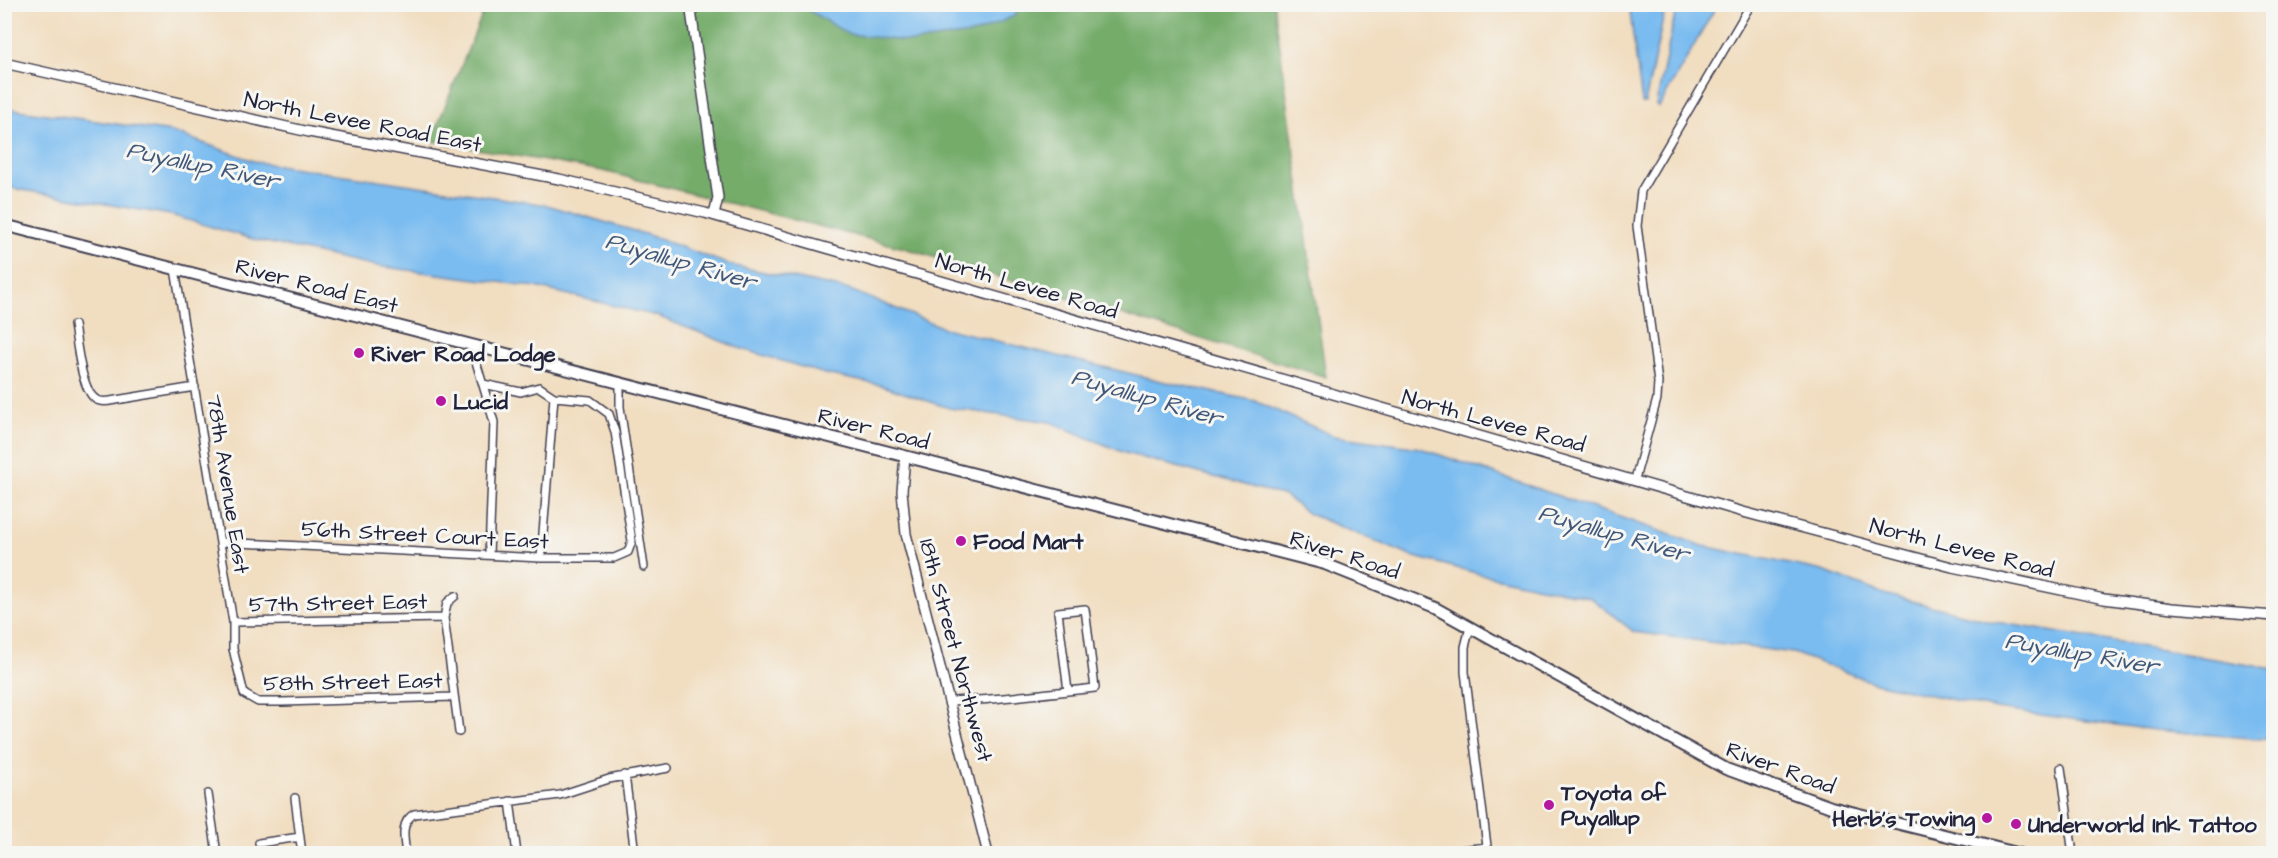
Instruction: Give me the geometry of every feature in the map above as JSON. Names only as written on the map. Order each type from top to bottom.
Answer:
[{"type":"main road","name":"River Road East","points":[[4,225],[620,382]]},
{"type":"main road","name":"River Road","points":[[620,382],[1325,564],[1405,594],[1470,627],[1726,769],[1831,807],[2021,854]]},
{"type":"street","points":[[690,4],[718,198],[714,215]]},
{"type":"street","points":[[1635,479],[1657,399],[1658,382],[1637,226],[1641,191],[1751,4]]},
{"type":"street","name":"North Levee Road East","points":[[4,63],[309,132],[559,179],[714,215]]},
{"type":"street","name":"North Levee Road","points":[[714,215],[1374,407],[1635,479],[1754,515],[1952,567],[2054,590],[2163,607],[2274,616]]},
{"type":"street","name":"78th Avenue East","points":[[175,269],[233,622],[233,649],[240,686],[244,694],[252,700]]},
{"type":"street","points":[[74,325],[86,385],[92,397],[103,402],[195,387]]},
{"type":"street","points":[[471,345],[494,422],[489,554]]},
{"type":"street","points":[[620,382],[620,407],[644,567]]},
{"type":"street","points":[[483,384],[521,392],[539,387],[554,397],[541,558]]},
{"type":"street","name":"56th Street Court East","points":[[220,542],[541,558],[614,558],[628,552],[632,541],[615,432],[609,414],[590,400],[554,397]]},
{"type":"street","name":"18th Street Northwest","points":[[905,456],[902,491],[906,534],[948,702],[970,776],[988,854]]},
{"type":"street","points":[[455,597],[447,603],[444,618],[459,732]]},
{"type":"street","points":[[948,702],[1068,691],[1095,688],[1085,609],[1058,612],[1068,691]]},
{"type":"street","name":"57th Street East","points":[[233,622],[444,618]]},
{"type":"street","points":[[1427,854],[1488,850],[1464,657],[1470,627]]},
{"type":"street","name":"58th Street East","points":[[252,700],[303,702],[454,697]]},
{"type":"street","points":[[406,854],[404,829],[407,819],[421,812],[560,795],[625,775],[668,768]]},
{"type":"street","points":[[2061,768],[2073,854]]},
{"type":"street","points":[[625,775],[635,854]]},
{"type":"street","points":[[208,794],[217,854]]},
{"type":"street","points":[[295,798],[302,854]]},
{"type":"street","points":[[510,801],[517,854]]},
{"type":"street","points":[[259,843],[300,837]]},
{"type":"green space","points":[[486,5],[1274,5],[1326,377],[904,248],[603,171],[431,141]]},
{"type":"water","points":[[800,5],[1018,5],[1016,15],[976,33],[913,42],[848,34]]},
{"type":"water","points":[[1629,5],[1666,5],[1645,103],[1642,103]]},
{"type":"water","points":[[1677,5],[1717,5],[1659,107],[1656,105]]},
{"type":"water","name":"Puyallup River","points":[[5,108],[172,132],[257,162],[547,205],[648,235],[730,265],[850,290],[944,328],[1161,381],[1255,401],[1334,436],[1420,448],[1703,546],[1823,571],[1884,594],[1990,621],[2273,669],[2273,740],[2155,730],[1996,709],[1875,683],[1793,653],[1634,632],[1591,598],[1480,574],[1411,556],[1307,513],[1285,496],[1125,453],[1050,422],[949,408],[880,385],[825,374],[739,348],[657,316],[536,287],[377,266],[256,240],[171,215],[5,187]]},
{"type":"place","name":"River Road Lodge","points":[[359,353]]},
{"type":"place","name":"Lucid","points":[[441,401]]},
{"type":"place","name":"Food Mart","points":[[961,541]]},
{"type":"place","name":"Toyota of Puyallup","points":[[1549,805]]},
{"type":"place","name":"Herb's Towing","points":[[1987,818]]},
{"type":"place","name":"Underworld Ink Tattoo","points":[[2016,824]]}]
